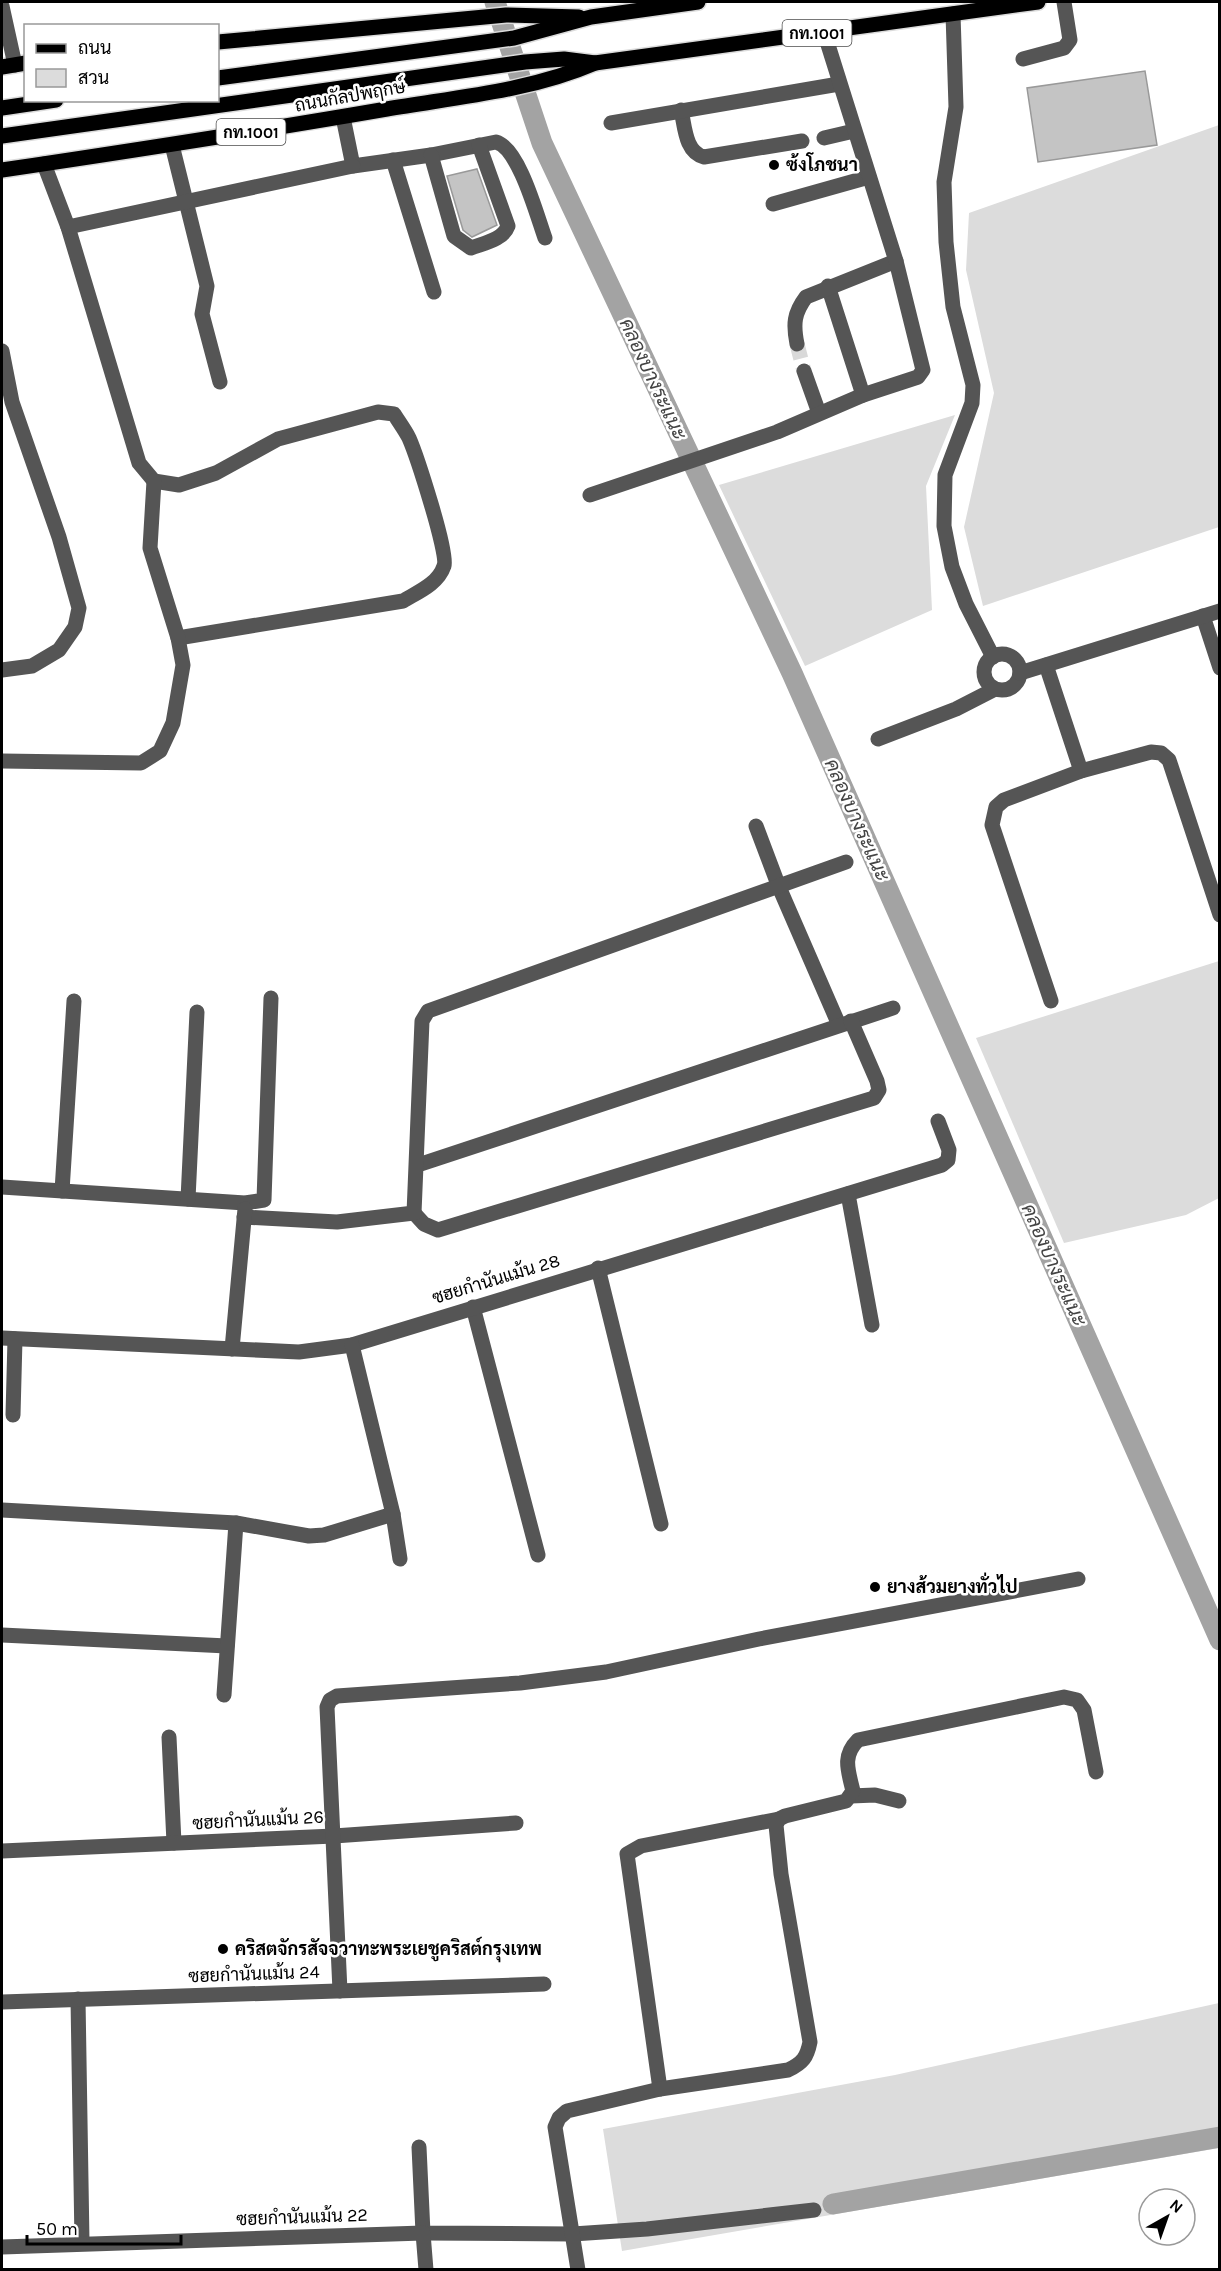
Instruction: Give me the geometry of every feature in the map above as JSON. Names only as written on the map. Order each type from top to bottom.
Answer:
[{"type":"main road","name":"ถนนกัลปพฤกษ์","points":[[219,78],[514,38],[591,17],[698,2]]},
{"type":"main road","name":"ถนนกัลปพฤกษ์","points":[[2,170],[172,145],[500,90],[555,79],[595,63],[1038,2]]},
{"type":"main road","name":"ถนนกัลปพฤกษ์","points":[[219,42],[506,15],[591,17]]},
{"type":"main road","name":"ถนนกัลปพฤกษ์","points":[[2,136],[525,62],[564,59],[595,63]]},
{"type":"main road","points":[[2,108],[43,102]]},
{"type":"street","points":[[1023,58],[1064,48],[1070,40],[1064,2]]},
{"type":"street","points":[[2,6],[14,65]]},
{"type":"street","points":[[953,14],[956,107],[944,182],[946,242],[953,307],[973,385],[972,403],[945,475],[944,526],[952,567],[966,604],[993,657]]},
{"type":"street","points":[[590,495],[777,432],[863,395],[908,381],[918,376],[922,370],[896,261],[824,32]]},
{"type":"street","points":[[611,123],[839,84]]},
{"type":"street","points":[[681,110],[692,150],[704,157],[802,141]]},
{"type":"street","points":[[343,117],[353,166]]},
{"type":"street","points":[[824,138],[854,131]]},
{"type":"street","points":[[68,227],[353,166],[431,155],[496,142],[502,144],[515,158],[545,238]]},
{"type":"street","points":[[172,145],[207,286],[201,314],[220,382]]},
{"type":"street","points":[[431,155],[454,236],[465,247],[471,248],[500,237],[506,233],[508,226],[479,146]]},
{"type":"street","points":[[393,160],[434,292]]},
{"type":"street","points":[[44,164],[68,227],[139,463],[154,481],[179,485],[216,473],[278,439],[378,412],[394,414],[408,437],[438,530],[446,563],[440,576],[425,589],[403,601],[178,638]]},
{"type":"street","points":[[773,204],[869,177]]},
{"type":"street","points":[[797,344],[793,323],[797,308],[806,297],[828,286],[896,261]]},
{"type":"street","points":[[828,286],[863,395]]},
{"type":"street","points":[[2,351],[12,402],[59,537],[79,608],[75,627],[59,650],[32,666],[2,670]]},
{"type":"street","points":[[804,371],[819,413]]},
{"type":"street","points":[[2,761],[141,763],[160,751],[174,723],[183,664],[178,638],[150,548],[154,481]]},
{"type":"street","points":[[1020,673],[1220,611]]},
{"type":"street","points":[[1203,616],[1220,668]]},
{"type":"street","points":[[879,739],[956,709],[995,689],[1012,688],[1020,673],[1017,663],[1009,656],[993,657],[986,665],[985,676],[995,689]]},
{"type":"street","points":[[1046,665],[1080,771]]},
{"type":"street","points":[[1051,1001],[992,825],[992,816],[996,807],[1004,800],[1080,771],[1151,752],[1161,753],[1169,760],[1220,915]]},
{"type":"street","points":[[756,826],[778,887],[845,1023],[878,1081],[879,1090],[874,1098],[438,1230],[424,1224],[414,1213],[422,1022],[428,1011],[778,887],[846,862]]},
{"type":"street","points":[[245,1210],[266,1197],[271,998]]},
{"type":"street","points":[[62,1191],[74,1001]]},
{"type":"street","points":[[417,1165],[893,1008]]},
{"type":"street","points":[[188,1199],[197,1012]]},
{"type":"street","name":"ซฮยกำนันแม้น 28","points":[[8,1338],[299,1352],[352,1345],[598,1268],[942,1165],[948,1160],[949,1150],[939,1121]]},
{"type":"street","points":[[2,1187],[188,1199],[245,1210],[337,1222],[414,1213]]},
{"type":"street","points":[[848,1194],[872,1325]]},
{"type":"street","points":[[232,1349],[245,1210]]},
{"type":"street","points":[[598,1268],[661,1524]]},
{"type":"street","points":[[473,1307],[538,1555]]},
{"type":"street","points":[[8,1338],[14,1416]]},
{"type":"street","points":[[352,1345],[393,1514],[400,1559]]},
{"type":"street","points":[[2,1510],[236,1523],[309,1536],[324,1535],[393,1514]]},
{"type":"street","points":[[224,1695],[236,1523]]},
{"type":"street","points":[[340,1991],[327,1707],[330,1700],[337,1696],[520,1683],[606,1672],[770,1637],[1078,1579]]},
{"type":"street","points":[[2,1635],[228,1646]]},
{"type":"street","points":[[660,2089],[627,1854],[641,1846],[779,1819],[846,1801],[853,1791],[846,1763],[848,1750],[858,1740],[1064,1697],[1077,1700],[1084,1710],[1096,1772]]},
{"type":"street","points":[[170,1737],[174,1843]]},
{"type":"street","points":[[851,1796],[875,1795],[899,1800]]},
{"type":"street","points":[[578,2270],[555,2127],[559,2118],[567,2111],[660,2089],[788,2070],[798,2066],[807,2057],[810,2042],[781,1874],[776,1825],[779,1819]]},
{"type":"street","name":"ซฮยกำนันแม้น 26","points":[[2,1851],[334,1836],[516,1822]]},
{"type":"street","name":"ซฮยกำนันแม้น 24","points":[[2,2002],[544,1984]]},
{"type":"street","points":[[78,2000],[82,2242]]},
{"type":"street","points":[[419,2147],[426,2270]]},
{"type":"street","name":"ซฮยกำนันแม้น 22","points":[[2,2247],[82,2242],[423,2233],[573,2234],[647,2229],[814,2210]]},
{"type":"green space","points":[[1219,125],[1219,527],[983,606],[964,527],[994,393],[966,270],[969,213]]},
{"type":"green space","points":[[955,415],[926,486],[932,610],[805,666],[719,485]]},
{"type":"green space","points":[[1219,961],[1219,1198],[1186,1215],[1064,1243],[976,1038]]},
{"type":"green space","points":[[1219,2003],[1219,2148],[622,2251],[603,2129],[895,2075]]},
{"type":"building","points":[[1145,71],[1157,145],[1038,162],[1027,88]]},
{"type":"building","points":[[477,169],[497,225],[472,237],[463,230],[447,176]]},
{"type":"waterway","name":"คลองบางระแนะ","points":[[495,2],[542,143],[792,673],[1220,1640]]},
{"type":"waterway","points":[[833,2204],[1220,2137]]},
{"type":"tunnel","points":[[797,344],[804,371]]},
{"type":"place","name":"ซ้งโภชนา","points":[[774,165]]},
{"type":"place","name":"ยางส้วมยางทั่วไป","points":[[875,1587]]},
{"type":"place","name":"คริสตจักรสัจจวาทะพระเยชูคริสต์กรุงเทพ","points":[[223,1949]]}]
